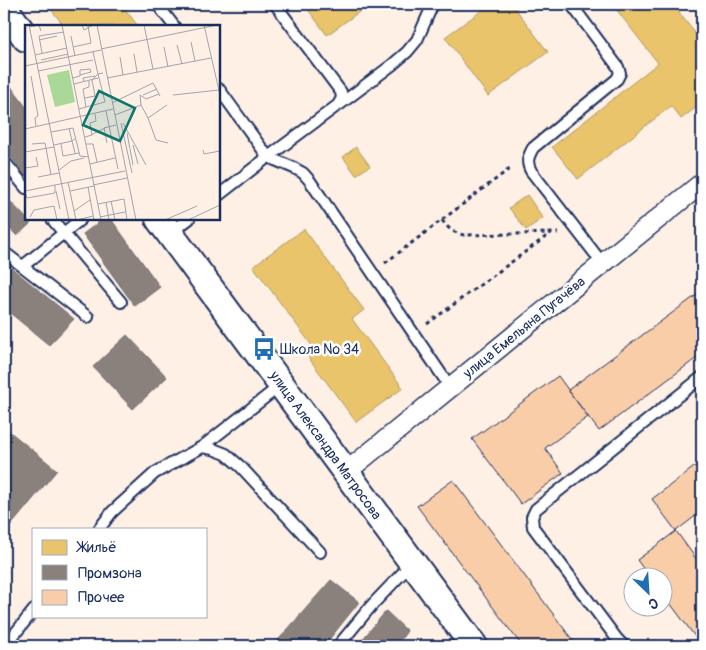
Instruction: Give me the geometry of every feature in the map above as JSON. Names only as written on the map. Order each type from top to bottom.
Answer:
[{"type":"street","points":[[4,7],[25,37]]},
{"type":"street","name":"улица Емельяна Пугачёва","points":[[346,472],[702,183]]},
{"type":"street","name":"улица Александра Матросова","points":[[173,224],[282,385],[474,646]]},
{"type":"lane","points":[[158,4],[173,25]]},
{"type":"lane","points":[[275,4],[341,92],[342,98],[338,105]]},
{"type":"lane","points":[[220,194],[407,52],[416,40],[433,4]]},
{"type":"lane","points":[[572,4],[618,67],[620,73],[617,79],[532,148],[527,159],[531,170],[603,264]]},
{"type":"lane","points":[[220,90],[268,157],[294,168],[310,180],[450,387]]},
{"type":"lane","points":[[4,161],[25,187]]},
{"type":"lane","points":[[53,220],[121,302]]},
{"type":"lane","points":[[23,266],[80,220]]},
{"type":"lane","points":[[4,252],[88,317]]},
{"type":"lane","points":[[624,646],[533,527],[532,517],[536,509],[702,377]]},
{"type":"lane","points":[[100,528],[112,512],[155,473],[202,447],[282,385]]},
{"type":"lane","points":[[202,447],[226,454],[241,467],[320,552]]},
{"type":"lane","points":[[338,646],[372,605],[413,562]]},
{"type":"lane","points":[[5,646],[32,612]]},
{"type":"path","points":[[373,272],[528,155]]},
{"type":"path","points":[[442,220],[450,230],[464,234],[579,233]]},
{"type":"path","points":[[414,333],[551,233]]},
{"type":"building: Жильё","points":[[47,4],[121,4],[137,25],[63,25]]},
{"type":"building: Жильё","points":[[304,4],[370,4],[327,35]]},
{"type":"building: Жильё","points":[[491,4],[512,4],[548,52],[488,96],[445,37]]},
{"type":"building: Жильё","points":[[612,4],[672,4],[702,42],[702,103],[681,119],[671,106],[578,179],[552,147],[658,63]]},
{"type":"building: Жильё","points":[[356,147],[370,166],[356,175],[343,157]]},
{"type":"building: Жильё","points":[[527,195],[543,218],[526,230],[509,208]]},
{"type":"building: Жильё","points":[[304,229],[364,310],[352,319],[403,388],[356,422],[308,357],[316,351],[253,266]]},
{"type":"building: Промзона","points":[[4,77],[25,106],[25,176],[4,147]]},
{"type":"building: Промзона","points":[[4,195],[25,217],[25,220],[31,223],[17,236],[4,222]]},
{"type":"building: Промзона","points":[[102,220],[112,220],[160,287],[135,306],[83,234]]},
{"type":"building: Промзона","points":[[4,262],[74,319],[49,345],[4,308]]},
{"type":"building: Промзона","points":[[127,335],[167,377],[133,409],[93,367]]},
{"type":"building: Промзона","points":[[4,427],[57,470],[4,534]]},
{"type":"building: Промзона","points":[[331,580],[359,602],[324,646],[273,646]]},
{"type":"building: Промзона","points":[[386,611],[407,631],[396,646],[357,646]]},
{"type":"building: Прочее","points":[[702,291],[702,354],[599,431],[568,390]]},
{"type":"building: Прочее","points":[[558,376],[588,417],[545,448],[563,473],[521,504],[472,439]]},
{"type":"building: Прочее","points":[[702,461],[702,511],[676,531],[652,499]]},
{"type":"building: Прочее","points":[[453,480],[577,646],[522,646],[417,506]]},
{"type":"building: Прочее","points":[[676,531],[702,567],[702,646],[674,608],[674,568],[643,568],[637,560]]},
{"type":"place","name":"Школа № 34","points":[[264,349]]}]
